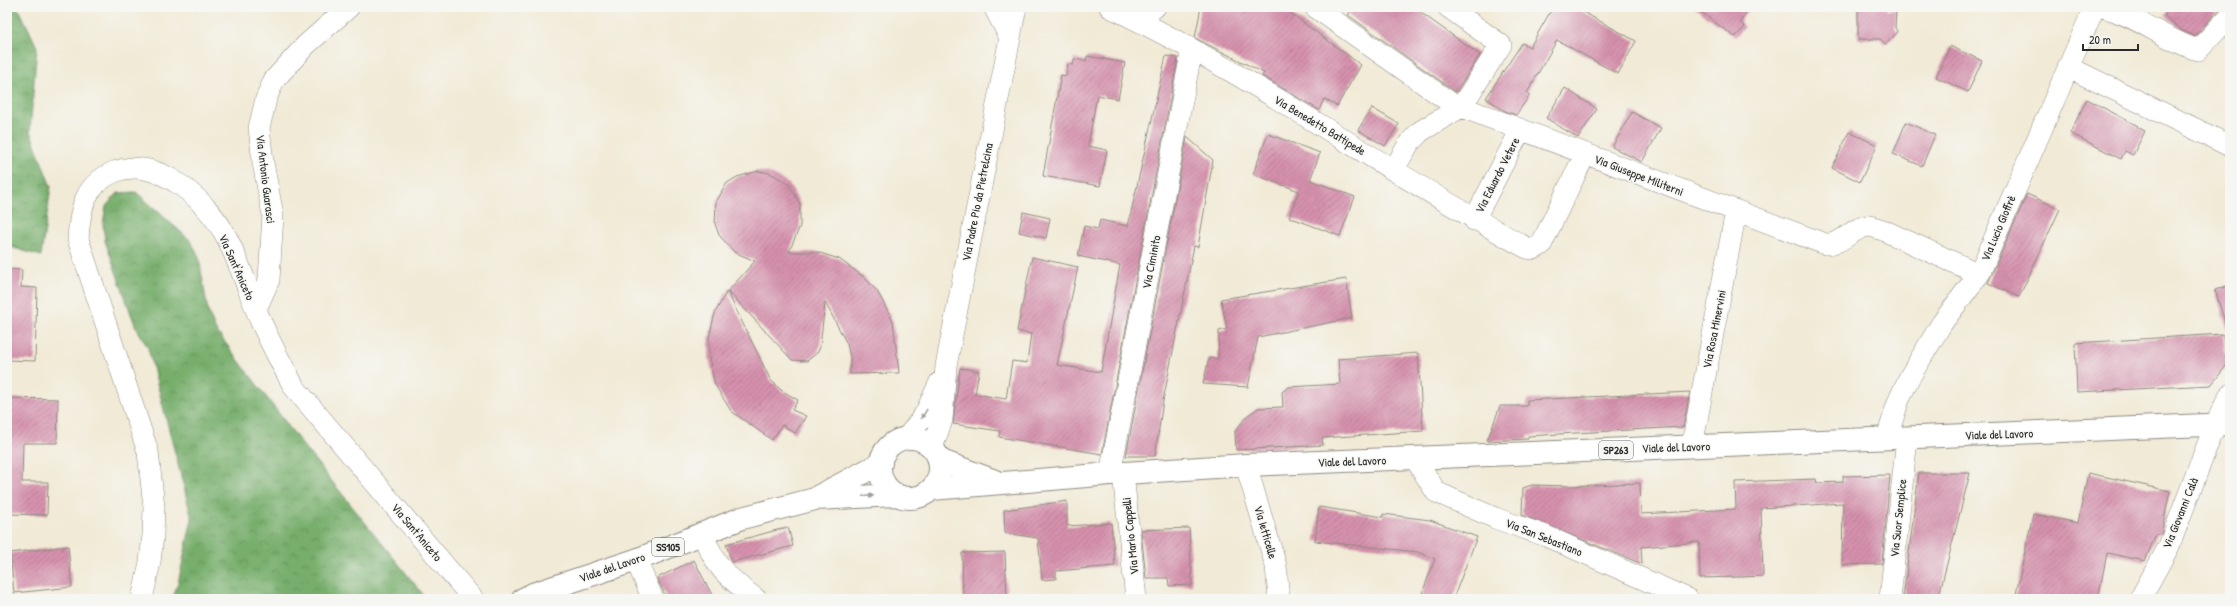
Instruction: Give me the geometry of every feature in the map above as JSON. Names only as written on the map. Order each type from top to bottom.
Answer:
[{"type":"main road","name":"Viale del Lavoro","points":[[932,489],[1246,465],[2222,424]]},
{"type":"main road","points":[[906,439],[920,440],[936,454],[940,470],[938,480],[932,489],[925,495],[916,498],[906,498],[897,495],[889,489],[881,472],[881,463],[890,447],[897,442],[906,439]]},
{"type":"main road","name":"Viale del Lavoro","points":[[936,454],[1002,484]]},
{"type":"main road","name":"Viale del Lavoro","points":[[815,499],[881,463]]},
{"type":"main road","name":"Viale del Lavoro","points":[[523,599],[533,594],[636,560],[742,518],[815,499],[897,495]]},
{"type":"street","name":"Via Antonio Guarasci","points":[[256,309],[269,280],[272,222],[259,128],[266,99],[274,80],[306,45],[349,7]]},
{"type":"street","points":[[994,7],[1010,38]]},
{"type":"street","name":"Via Padre Pio da Pietrelcina","points":[[936,454],[942,420],[946,366],[1016,7]]},
{"type":"street","name":"Via Benedetto Battipede","points":[[1110,7],[1138,20],[1192,50],[1394,169],[1474,220],[1527,248],[1534,249],[1541,246],[1585,154]]},
{"type":"street","points":[[1138,20],[1156,7]]},
{"type":"street","name":"Via Giuseppe Militerni","points":[[1315,7],[1451,103],[1520,131],[1825,244],[1839,242],[1858,230],[1869,226],[1883,230],[1979,274]]},
{"type":"street","points":[[1394,169],[1410,142],[1421,131],[1461,107],[1501,45],[1448,7]]},
{"type":"street","name":"Via Lucio Gioffrè","points":[[1897,438],[1898,402],[1909,378],[1942,323],[1979,274],[2091,15],[2090,7]]},
{"type":"street","points":[[2103,7],[2119,11],[2182,45],[2198,50],[2230,16]]},
{"type":"street","name":"Via Ciminito","points":[[1116,474],[1192,50]]},
{"type":"street","points":[[2068,67],[2230,146]]},
{"type":"street","name":"Via Eduardo Vetere","points":[[1474,220],[1520,131]]},
{"type":"street","name":"Via Sant'Aniceto","points":[[142,599],[150,562],[153,535],[152,479],[148,452],[78,239],[79,216],[88,192],[102,177],[124,168],[140,168],[154,171],[176,182],[202,204],[228,239],[275,353],[294,386],[474,599]]},
{"type":"street","name":"Via Rosa Minervini","points":[[1692,446],[1736,211]]},
{"type":"street","name":"Via Padre Pio da Pietrelcina","points":[[906,439],[925,414],[946,366]]},
{"type":"street","name":"Via Giovanni Calà","points":[[2140,599],[2168,546],[2222,424],[2230,395]]},
{"type":"street","name":"Via Suor Semplice","points":[[1890,599],[1897,438]]},
{"type":"street","name":"Via San Sebastiano","points":[[1414,458],[1436,492],[1495,518],[1546,536],[1678,597]]},
{"type":"street","name":"Via Ietticelle","points":[[1246,465],[1276,566],[1279,599]]},
{"type":"street","name":"Via Mario Cappelli","points":[[1116,474],[1136,599]]},
{"type":"street","points":[[702,533],[715,562],[726,576],[750,597]]},
{"type":"street","points":[[636,560],[653,599]]},
{"type":"green space","points":[[7,7],[15,7],[20,11],[37,47],[30,131],[51,187],[41,256],[7,246]]},
{"type":"green space","points":[[136,192],[191,241],[199,258],[208,311],[215,329],[305,448],[422,593],[421,599],[172,599],[178,583],[192,519],[148,348],[135,325],[105,241],[103,224],[106,206],[118,193]]},
{"type":"building","points":[[1201,7],[1282,7],[1361,65],[1337,106],[1324,99],[1319,110],[1262,76],[1264,73],[1195,38]]},
{"type":"building","points":[[1354,7],[1413,7],[1480,55],[1456,92],[1348,15]]},
{"type":"building","points":[[1553,7],[1574,7],[1636,41],[1618,74],[1557,40],[1527,93],[1530,95],[1516,115],[1505,111],[1486,98],[1522,43],[1530,47]]},
{"type":"building","points":[[1694,7],[1750,7],[1740,22],[1745,27],[1735,37]]},
{"type":"building","points":[[1858,7],[1886,7],[1886,10],[1896,10],[1895,28],[1898,32],[1886,44],[1880,39],[1858,39]]},
{"type":"building","points":[[2172,7],[2222,7],[2195,36],[2181,30],[2164,15]]},
{"type":"building","points":[[1950,46],[1982,61],[1968,92],[1936,77]]},
{"type":"building","points":[[1087,56],[1125,63],[1118,99],[1097,95],[1088,146],[1107,150],[1100,186],[1043,176],[1061,75],[1066,76],[1068,64],[1073,65],[1074,59],[1086,61]]},
{"type":"building","points":[[1166,56],[1178,58],[1102,454],[999,437],[1000,431],[953,424],[960,368],[979,371],[975,394],[1006,399],[1012,361],[1027,363],[1031,334],[1017,331],[1032,257],[1078,267],[1057,365],[1101,372],[1120,265],[1078,256],[1084,226],[1098,229],[1100,220],[1128,226]]},
{"type":"building","points":[[1565,88],[1597,109],[1578,138],[1546,118]]},
{"type":"building","points":[[2087,99],[2145,131],[2133,155],[2125,151],[2121,159],[2070,133]]},
{"type":"building","points":[[1372,108],[1399,124],[1385,146],[1358,130]]},
{"type":"building","points":[[1632,112],[1661,128],[1642,162],[1612,147]]},
{"type":"building","points":[[1906,122],[1935,135],[1922,166],[1893,154]]},
{"type":"building","points":[[1849,132],[1877,145],[1860,182],[1832,168]]},
{"type":"building","points":[[1268,134],[1320,153],[1310,180],[1355,197],[1340,236],[1289,217],[1299,191],[1253,174]]},
{"type":"building","points":[[1187,137],[1213,160],[1198,247],[1194,246],[1163,401],[1155,456],[1126,456]]},
{"type":"building","points":[[758,171],[770,173],[789,184],[800,204],[800,226],[789,252],[817,252],[839,259],[864,277],[877,291],[893,321],[899,373],[850,374],[850,357],[847,344],[825,302],[820,347],[818,352],[807,361],[792,360],[728,291],[755,261],[734,252],[719,235],[715,224],[716,202],[727,183],[737,177]]},
{"type":"building","points":[[2027,194],[2060,209],[2019,297],[1988,283]]},
{"type":"building","points":[[1023,212],[1050,218],[1046,238],[1019,232]]},
{"type":"building","points":[[7,269],[22,270],[21,287],[37,288],[35,361],[7,360]]},
{"type":"building","points":[[1346,279],[1352,318],[1258,337],[1248,387],[1203,384],[1209,358],[1218,359],[1219,331],[1227,329],[1221,299]]},
{"type":"building","points":[[2230,285],[2230,328],[2227,329],[2215,290]]},
{"type":"building","points":[[727,291],[770,379],[781,390],[798,400],[792,410],[806,416],[795,433],[782,425],[772,440],[731,411],[715,385],[709,358],[709,338],[715,313]]},
{"type":"building","points":[[2223,334],[2227,365],[2211,385],[2077,392],[2075,343]]},
{"type":"building","points":[[1418,353],[1423,431],[1322,438],[1323,445],[1236,450],[1235,431],[1247,416],[1258,408],[1283,407],[1282,392],[1289,387],[1340,384],[1338,359]]},
{"type":"building","points":[[1690,392],[1683,427],[1528,436],[1528,439],[1487,441],[1500,406],[1527,406],[1527,400]]},
{"type":"building","points":[[7,398],[58,399],[57,443],[23,443],[22,482],[48,482],[47,515],[7,514]]},
{"type":"building","points":[[1919,473],[1970,473],[1938,599],[1903,599]]},
{"type":"building","points":[[2088,473],[2170,491],[2161,534],[2156,534],[2145,561],[2107,553],[2098,599],[2015,599],[2033,514],[2078,523]]},
{"type":"building","points":[[1890,475],[1882,564],[1842,565],[1843,503],[1761,508],[1763,576],[1739,577],[1700,578],[1699,542],[1641,547],[1642,564],[1522,515],[1523,488],[1532,485],[1571,486],[1640,483],[1641,514],[1736,509],[1735,482],[1816,479],[1817,483],[1843,482],[1843,476]]},
{"type":"building","points":[[1067,501],[1067,526],[1111,523],[1115,566],[1056,571],[1056,579],[1042,580],[1038,538],[1005,533],[1004,510]]},
{"type":"building","points":[[1319,507],[1383,517],[1383,514],[1430,520],[1477,537],[1453,599],[1420,599],[1435,559],[1418,552],[1315,541]]},
{"type":"building","points":[[788,527],[793,546],[732,562],[726,544]]},
{"type":"building","points":[[1189,528],[1192,585],[1169,586],[1168,578],[1146,578],[1141,530]]},
{"type":"building","points":[[68,546],[72,587],[14,593],[10,553]]},
{"type":"building","points":[[1005,552],[1007,599],[963,599],[962,553]]},
{"type":"building","points":[[694,560],[714,599],[667,599],[657,578]]}]
